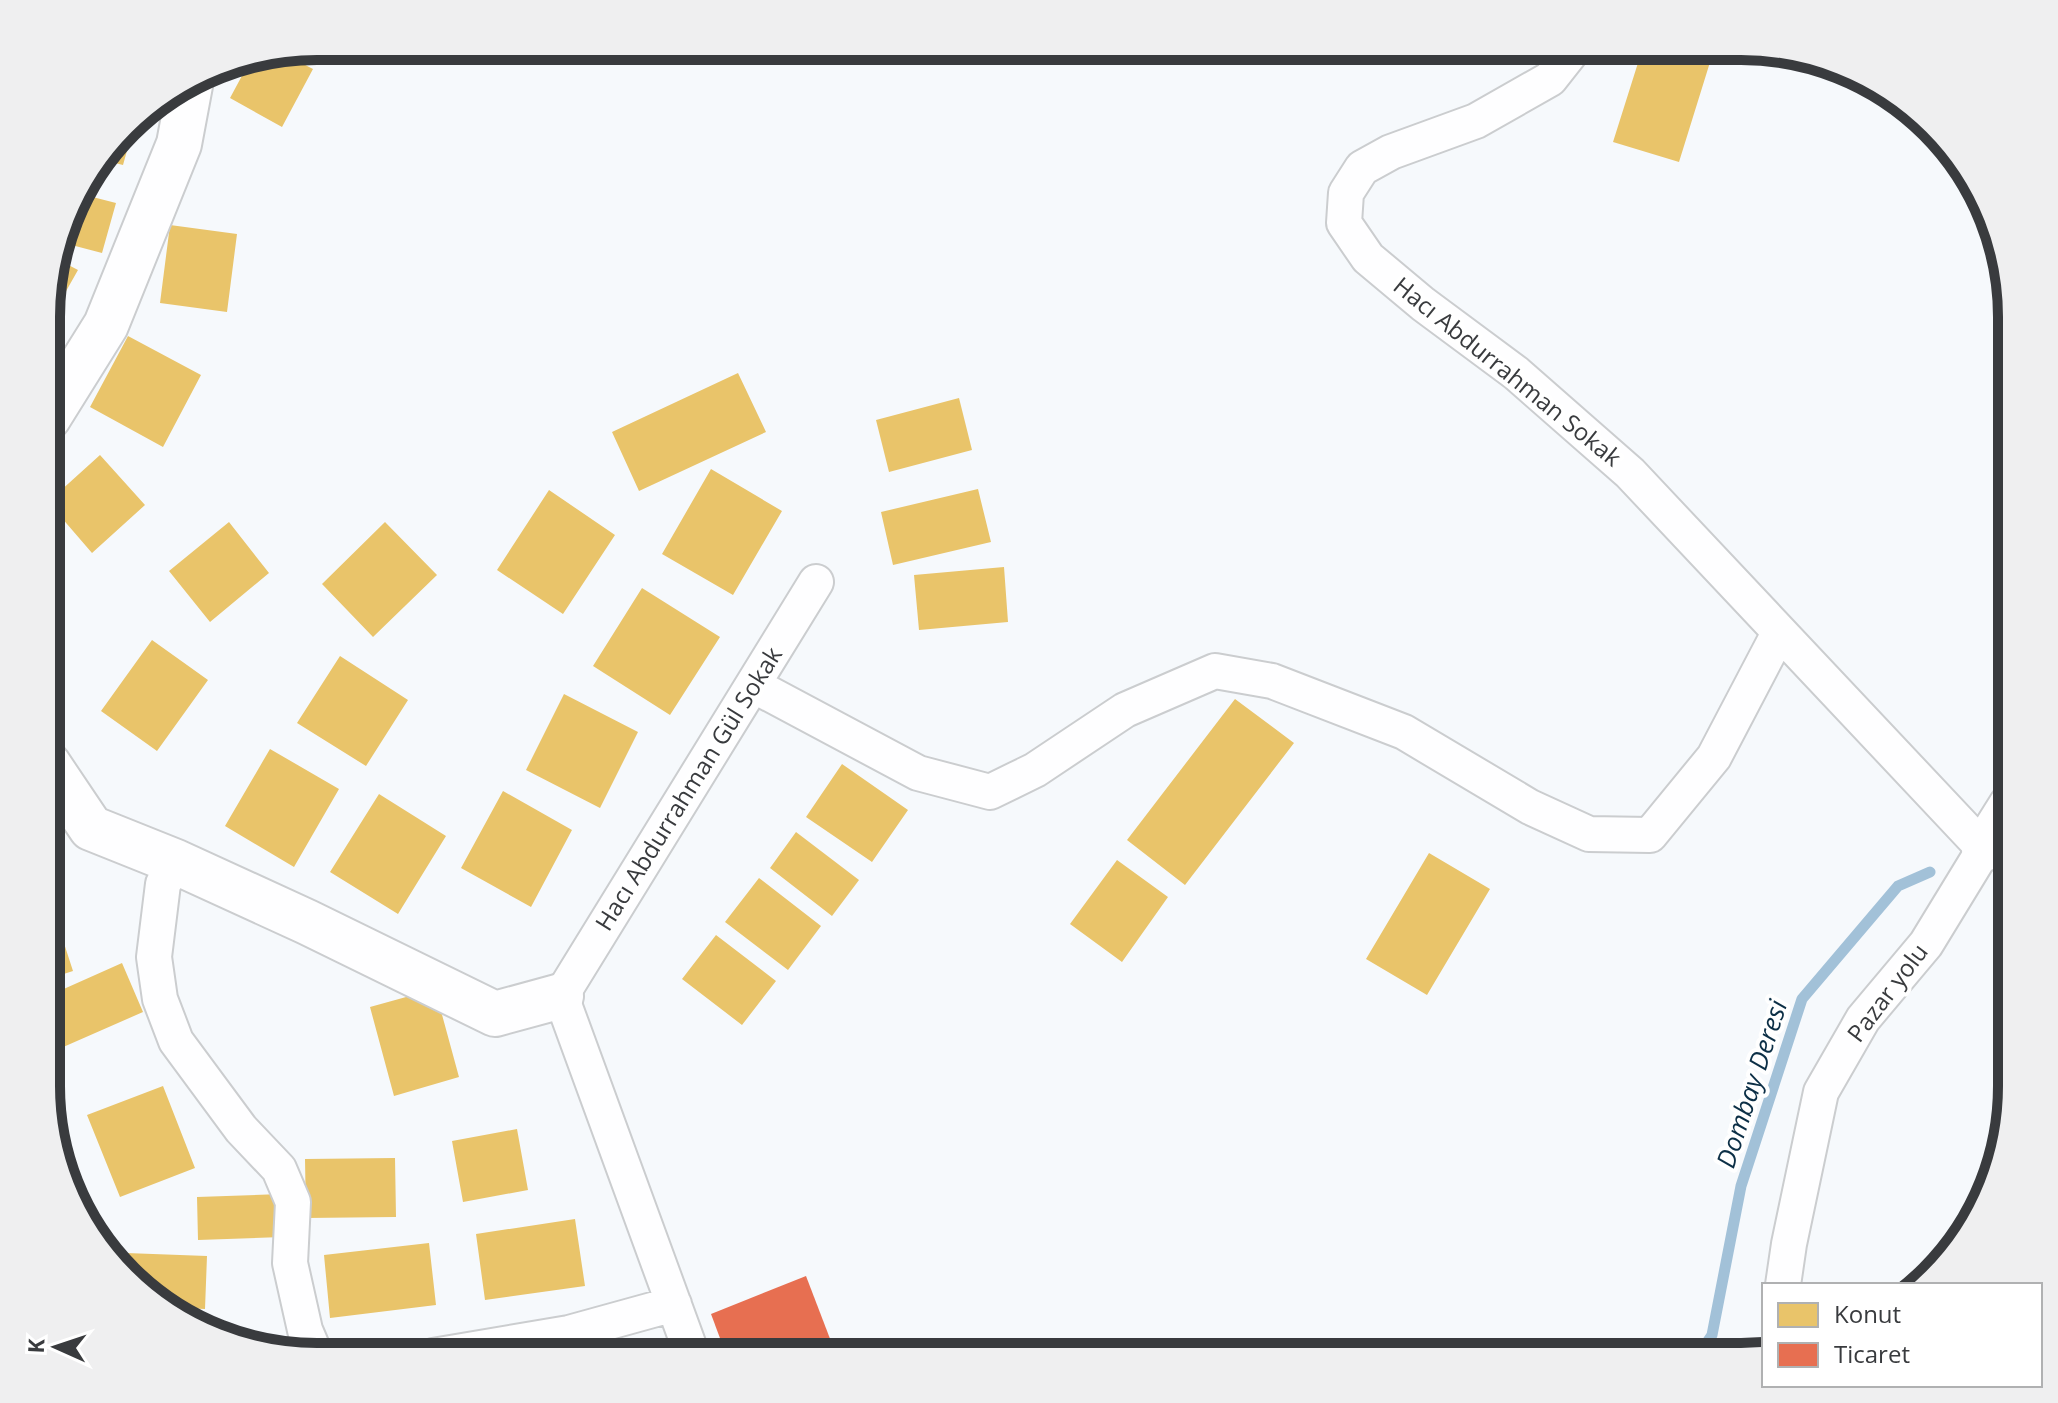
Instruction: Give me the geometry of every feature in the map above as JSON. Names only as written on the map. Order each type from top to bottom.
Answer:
[{"type":"street","name":"Hacı Abdurrahman Sokak","points":[[1564,61],[1550,79],[1476,121],[1391,152],[1362,168],[1346,193],[1344,223],[1368,258],[1423,304],[1516,373],[1630,473],[1984,849]]},
{"type":"street","points":[[60,399],[106,325],[179,144],[188,94]]},
{"type":"street","name":"Hacı Abdurrahman Gül Sokak","points":[[561,996],[816,582]]},
{"type":"street","points":[[753,685],[918,773],[990,792],[1035,770],[1125,710],[1215,671],[1272,681],[1404,732],[1530,807],[1589,834],[1650,835],[1714,757],[1779,633]]},
{"type":"street","points":[[61,783],[91,828],[176,862],[307,922],[495,1014],[561,996],[688,1342]]},
{"type":"street","points":[[1984,849],[1997,828]]},
{"type":"street","name":"Pazar yolu","points":[[1783,1283],[1821,1092],[1863,1019],[1926,944],[1984,849]]},
{"type":"street","points":[[176,862],[163,884],[154,957],[160,999],[176,1041],[241,1129],[279,1169],[293,1202],[290,1263],[310,1342]]},
{"type":"street","points":[[515,1342],[569,1333],[674,1304]]},
{"type":"building: Konut","points":[[298,61],[313,69],[282,127],[230,98],[245,71]]},
{"type":"building: Konut","points":[[1639,61],[1710,61],[1679,162],[1613,142]]},
{"type":"building: Konut","points":[[130,141],[123,165],[112,162]]},
{"type":"building: Konut","points":[[90,196],[116,203],[102,253],[71,245]]},
{"type":"building: Konut","points":[[170,225],[237,234],[227,312],[160,303]]},
{"type":"building: Konut","points":[[66,264],[78,270],[61,300]]},
{"type":"building: Konut","points":[[128,336],[201,375],[163,447],[90,407]]},
{"type":"building: Konut","points":[[738,373],[766,432],[639,491],[612,432]]},
{"type":"building: Konut","points":[[959,398],[972,450],[889,472],[876,420]]},
{"type":"building: Konut","points":[[100,455],[145,505],[92,553],[60,516],[60,491]]},
{"type":"building: Konut","points":[[711,469],[782,511],[733,595],[662,554]]},
{"type":"building: Konut","points":[[978,489],[991,542],[893,565],[881,512]]},
{"type":"building: Konut","points":[[549,490],[615,535],[563,614],[497,570]]},
{"type":"building: Konut","points":[[229,522],[269,573],[210,622],[169,571]]},
{"type":"building: Konut","points":[[385,522],[437,575],[373,637],[322,584]]},
{"type":"building: Konut","points":[[1004,567],[1008,622],[919,630],[914,575]]},
{"type":"building: Konut","points":[[642,588],[720,637],[670,715],[593,666]]},
{"type":"building: Konut","points":[[152,640],[208,680],[157,751],[101,711]]},
{"type":"building: Konut","points":[[340,656],[408,700],[366,766],[297,723]]},
{"type":"building: Konut","points":[[564,694],[638,732],[600,808],[526,770]]},
{"type":"building: Konut","points":[[1235,699],[1294,743],[1185,885],[1127,840]]},
{"type":"building: Konut","points":[[270,749],[339,789],[294,867],[225,826]]},
{"type":"building: Konut","points":[[842,764],[908,810],[872,862],[806,817]]},
{"type":"building: Konut","points":[[503,791],[572,830],[531,907],[461,868]]},
{"type":"building: Konut","points":[[379,794],[446,836],[398,914],[330,872]]},
{"type":"building: Konut","points":[[796,832],[859,880],[832,916],[770,868]]},
{"type":"building: Konut","points":[[1429,853],[1490,889],[1427,995],[1366,959]]},
{"type":"building: Konut","points":[[1117,860],[1168,897],[1122,962],[1070,924]]},
{"type":"building: Konut","points":[[759,878],[821,926],[788,970],[725,922]]},
{"type":"building: Konut","points":[[61,933],[73,971],[61,975]]},
{"type":"building: Konut","points":[[716,935],[776,981],[742,1025],[682,979]]},
{"type":"building: Konut","points":[[122,963],[143,1012],[61,1048],[61,990]]},
{"type":"building: Konut","points":[[435,989],[459,1077],[394,1096],[370,1007]]},
{"type":"building: Konut","points":[[163,1086],[195,1168],[120,1197],[87,1115]]},
{"type":"building: Konut","points":[[517,1129],[528,1190],[463,1202],[452,1141]]},
{"type":"building: Konut","points":[[395,1158],[396,1217],[306,1218],[305,1159]]},
{"type":"building: Konut","points":[[281,1194],[282,1237],[198,1240],[197,1197]]},
{"type":"building: Konut","points":[[575,1219],[585,1286],[485,1300],[476,1234]]},
{"type":"building: Konut","points":[[429,1243],[436,1305],[330,1318],[324,1255]]},
{"type":"building: Konut","points":[[126,1253],[207,1256],[205,1309],[187,1308],[160,1290],[126,1257]]},
{"type":"building: Ticaret","points":[[806,1276],[831,1342],[722,1342],[711,1314]]},
{"type":"waterway","name":"Dombay Deresi","points":[[1707,1343],[1712,1335],[1741,1186],[1802,999],[1898,886],[1930,872]]}]
